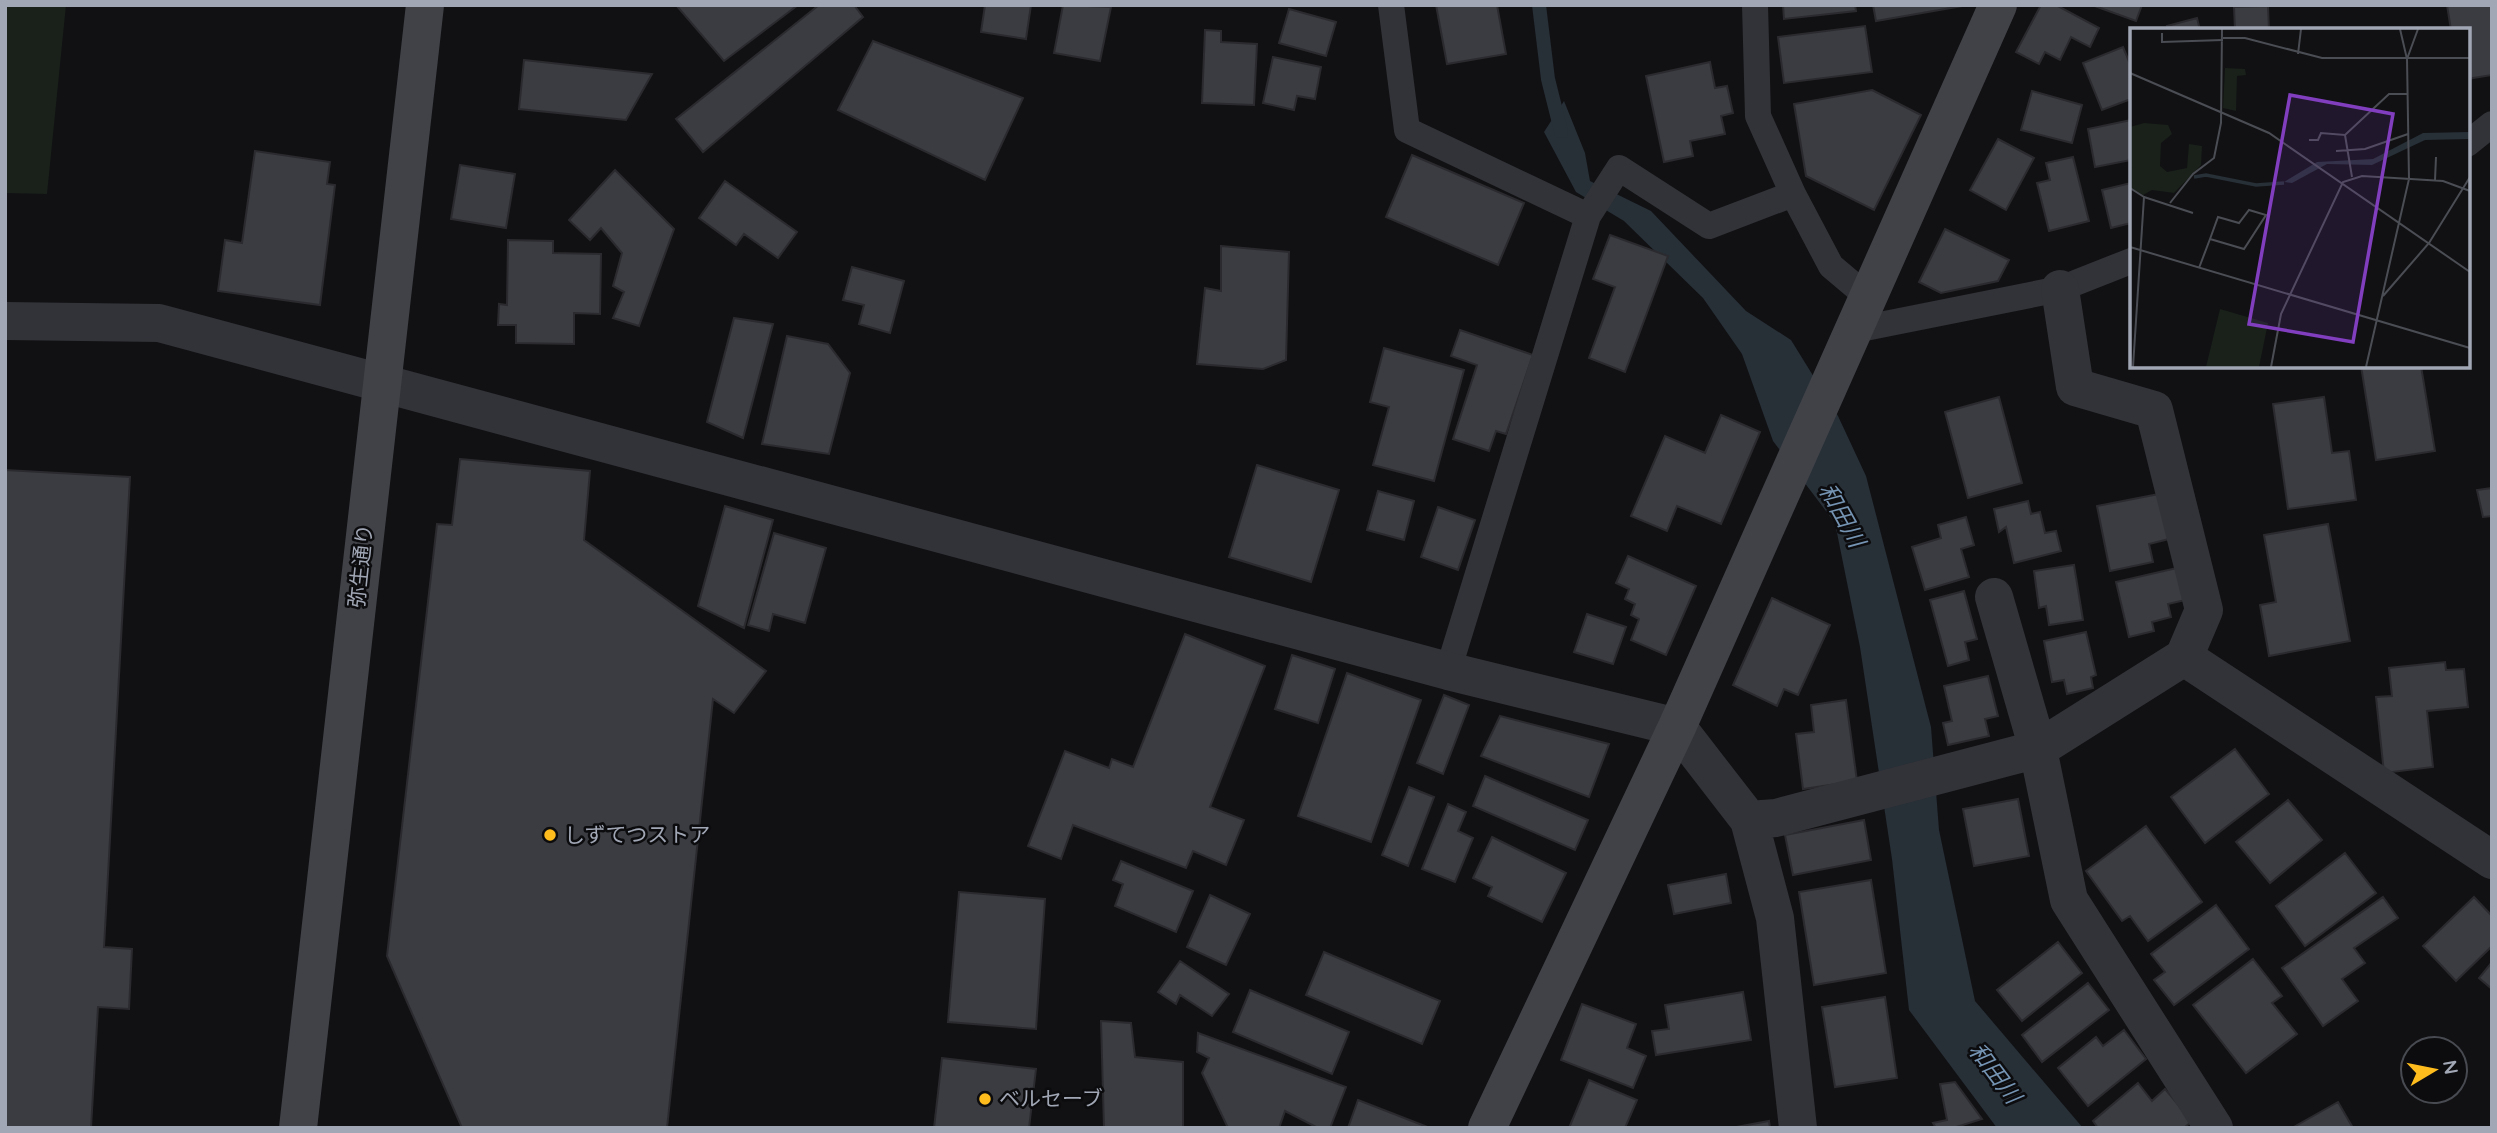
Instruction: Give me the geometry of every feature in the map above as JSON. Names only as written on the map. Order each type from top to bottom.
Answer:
[{"type":"street","name":"弥生通り","points":[[298,1128],[425,5]]},
{"type":"street","points":[[1487,1128],[1676,727],[1788,481],[1998,5]]},
{"type":"street","points":[[1749,820],[1776,818],[2038,748],[2184,657],[2204,610],[2154,410],[2076,387],[2060,289]]},
{"type":"street","points":[[5,321],[159,323],[382,381],[1448,671],[1676,727],[1749,820],[1775,918],[1798,1128]]},
{"type":"street","points":[[1994,597],[2038,748],[2069,900],[2214,1128]]},
{"type":"street","points":[[2184,657],[2492,860]]},
{"type":"lane","points":[[1391,5],[1406,130],[1590,214]]},
{"type":"lane","points":[[1755,5],[1758,116],[1793,194],[1831,265],[1855,331],[2060,289],[2130,261]]},
{"type":"lane","points":[[2469,142],[2492,124]]},
{"type":"lane","points":[[1448,671],[1590,214],[1619,168],[1709,226],[1793,194]]},
{"type":"shaded area","points":[[5,5],[66,5],[47,194],[5,193]]},
{"type":"water","points":[[1564,101],[1585,153],[1590,181],[1651,211],[1746,311],[1791,340],[1838,416],[1866,476],[1931,727],[1939,830],[1975,1001],[2083,1128],[1997,1128],[1909,1010],[1892,859],[1860,647],[1835,523],[1773,441],[1742,354],[1703,298],[1624,221],[1576,192],[1544,132]]},
{"type":"building","points":[[676,5],[798,5],[724,61]]},
{"type":"building","points":[[819,5],[854,5],[863,17],[703,152],[676,119]]},
{"type":"building","points":[[985,5],[1031,5],[1026,39],[981,32]]},
{"type":"building","points":[[1063,5],[1111,7],[1100,61],[1054,53]]},
{"type":"building","points":[[1436,5],[1497,5],[1506,54],[1447,64]]},
{"type":"building","points":[[1783,5],[1855,5],[1856,11],[1784,19]]},
{"type":"building","points":[[1873,5],[1968,5],[1876,21]]},
{"type":"building","points":[[2041,5],[2056,5],[2099,28],[2090,47],[2071,37],[2060,60],[2045,52],[2039,64],[2016,52]]},
{"type":"building","points":[[2092,5],[2142,5],[2136,21]]},
{"type":"building","points":[[2447,5],[2492,5],[2492,75],[2469,79],[2469,28],[2451,28]]},
{"type":"building","points":[[2268,6],[2269,28],[2235,28],[2234,7]]},
{"type":"building","points":[[1289,9],[1336,22],[1326,56],[1279,43]]},
{"type":"building","points":[[2197,18],[2200,28],[2168,28]]},
{"type":"building","points":[[1865,26],[1872,72],[1784,83],[1778,37]]},
{"type":"building","points":[[1205,30],[1221,31],[1221,42],[1257,44],[1254,105],[1202,103]]},
{"type":"building","points":[[873,41],[1023,98],[985,180],[838,110]]},
{"type":"building","points":[[2123,47],[2130,64],[2130,99],[2102,110],[2083,63]]},
{"type":"building","points":[[1273,57],[1321,67],[1315,99],[1297,96],[1294,110],[1263,103]]},
{"type":"building","points":[[524,60],[652,74],[626,120],[519,109]]},
{"type":"building","points":[[1710,62],[1715,88],[1727,86],[1733,113],[1721,116],[1725,134],[1690,141],[1693,156],[1664,162],[1646,76]]},
{"type":"building","points":[[1872,90],[1921,115],[1874,210],[1806,176],[1794,104]]},
{"type":"building","points":[[2032,91],[2082,105],[2072,143],[2021,130]]},
{"type":"building","points":[[2130,120],[2130,160],[2095,167],[2088,129]]},
{"type":"building","points":[[1998,139],[2034,158],[2006,210],[1970,190]]},
{"type":"building","points":[[255,151],[330,162],[327,184],[335,185],[320,305],[218,291],[225,240],[242,243]]},
{"type":"building","points":[[1412,155],[1524,203],[1498,265],[1386,217]]},
{"type":"building","points":[[2073,157],[2089,221],[2049,231],[2037,183],[2050,180],[2046,163]]},
{"type":"building","points":[[460,165],[515,174],[506,228],[451,219]]},
{"type":"building","points":[[615,170],[674,229],[639,326],[613,318],[624,292],[613,286],[622,253],[601,228],[590,240],[569,220]]},
{"type":"building","points":[[725,181],[797,232],[778,258],[744,234],[736,245],[699,218]]},
{"type":"building","points":[[2130,183],[2130,223],[2111,228],[2102,190]]},
{"type":"building","points":[[1945,229],[2009,260],[1998,281],[1941,293],[1919,282]]},
{"type":"building","points":[[1610,235],[1668,256],[1625,372],[1589,358],[1615,287],[1593,279]]},
{"type":"building","points":[[508,240],[553,241],[553,253],[601,254],[600,314],[574,313],[574,344],[516,343],[516,325],[498,325],[499,304],[507,305]]},
{"type":"building","points":[[1221,246],[1289,252],[1286,360],[1263,369],[1197,364],[1205,288],[1221,291]]},
{"type":"building","points":[[852,267],[904,281],[890,333],[859,324],[864,305],[843,300]]},
{"type":"building","points":[[734,318],[773,324],[743,438],[707,422]]},
{"type":"building","points":[[1460,330],[1533,355],[1506,434],[1496,431],[1489,451],[1453,439],[1477,365],[1451,356]]},
{"type":"building","points":[[787,336],[828,344],[850,373],[829,454],[762,444]]},
{"type":"building","points":[[1384,348],[1464,370],[1434,481],[1373,465],[1389,407],[1370,402]]},
{"type":"building","points":[[2361,368],[2421,368],[2435,451],[2376,460]]},
{"type":"building","points":[[1999,397],[2022,483],[1968,498],[1945,412]]},
{"type":"building","points":[[2324,397],[2332,453],[2349,451],[2356,500],[2288,509],[2273,404]]},
{"type":"building","points":[[1721,415],[1760,432],[1721,524],[1677,506],[1667,531],[1631,516],[1665,436],[1705,453]]},
{"type":"building","name":"しずてつストア","points":[[460,459],[590,471],[584,540],[766,671],[734,713],[713,699],[667,1128],[462,1128],[387,956],[437,524],[452,525]]},
{"type":"building","points":[[1257,465],[1339,490],[1311,582],[1229,557]]},
{"type":"building","points":[[5,470],[130,477],[104,947],[132,949],[129,1009],[98,1007],[91,1128],[5,1128]]},
{"type":"building","points":[[2492,488],[2492,516],[2483,517],[2477,490]]},
{"type":"building","points":[[1378,491],[1414,501],[1404,540],[1367,530]]},
{"type":"building","points":[[2159,494],[2169,539],[2149,544],[2153,562],[2110,571],[2097,506]]},
{"type":"building","points":[[2028,501],[2031,514],[2040,512],[2045,533],[2056,531],[2061,551],[2014,563],[2006,527],[1999,532],[1994,509]]},
{"type":"building","points":[[725,506],[773,520],[744,628],[698,606]]},
{"type":"building","points":[[1438,507],[1475,520],[1458,570],[1421,557]]},
{"type":"building","points":[[1966,517],[1974,545],[1961,549],[1969,577],[1925,590],[1912,547],[1941,538],[1938,525]]},
{"type":"building","points":[[2328,524],[2350,641],[2269,656],[2260,605],[2276,602],[2264,535]]},
{"type":"building","points":[[774,533],[826,548],[805,623],[773,614],[769,631],[748,625]]},
{"type":"building","points":[[1628,556],[1696,586],[1666,655],[1631,640],[1639,619],[1631,615],[1635,604],[1625,599],[1629,589],[1616,583]]},
{"type":"building","points":[[2074,565],[2083,620],[2049,625],[2046,606],[2039,608],[2034,571]]},
{"type":"building","points":[[2177,568],[2185,600],[2168,604],[2171,617],[2152,622],[2154,631],[2129,637],[2116,582]]},
{"type":"building","points":[[1964,591],[1977,639],[1965,642],[1969,660],[1948,666],[1930,600]]},
{"type":"building","points":[[1772,598],[1830,625],[1798,695],[1784,689],[1777,706],[1733,685]]},
{"type":"building","points":[[1587,614],[1626,627],[1613,664],[1574,652]]},
{"type":"building","points":[[2086,632],[2096,675],[2091,677],[2093,688],[2067,694],[2064,680],[2052,682],[2044,641]]},
{"type":"building","points":[[1185,634],[1265,666],[1210,807],[1244,820],[1226,865],[1193,851],[1186,868],[1073,825],[1061,859],[1028,846],[1065,751],[1109,768],[1112,759],[1133,767]]},
{"type":"building","points":[[1292,655],[1335,669],[1318,723],[1275,709]]},
{"type":"building","points":[[2445,662],[2446,670],[2464,669],[2468,707],[2427,711],[2433,767],[2384,773],[2376,697],[2392,696],[2389,668]]},
{"type":"building","points":[[1347,673],[1421,700],[1371,842],[1298,816]]},
{"type":"building","points":[[1988,676],[1998,716],[1985,719],[1989,736],[1948,745],[1943,723],[1952,721],[1944,686]]},
{"type":"building","points":[[1444,695],[1469,705],[1443,774],[1417,763]]},
{"type":"building","points":[[1846,700],[1857,781],[1803,789],[1796,734],[1814,732],[1811,705]]},
{"type":"building","points":[[1500,716],[1609,744],[1589,797],[1481,756]]},
{"type":"building","points":[[2235,749],[2269,794],[2205,843],[2171,797]]},
{"type":"building","points":[[1485,776],[1588,820],[1575,850],[1473,806]]},
{"type":"building","points":[[1409,787],[1434,797],[1408,866],[1382,855]]},
{"type":"building","points":[[2018,799],[2029,856],[1974,866],[1963,809]]},
{"type":"building","points":[[2288,800],[2322,840],[2270,883],[2236,842]]},
{"type":"building","points":[[1448,804],[1466,812],[1458,831],[1473,838],[1455,882],[1422,869]]},
{"type":"building","points":[[1864,820],[1871,860],[1793,875],[1785,835]]},
{"type":"building","points":[[2146,826],[2202,902],[2148,941],[2130,916],[2122,921],[2086,871]]},
{"type":"building","points":[[1492,837],[1566,873],[1542,922],[1488,896],[1492,887],[1473,878]]},
{"type":"building","points":[[2345,853],[2376,893],[2305,946],[2276,906]]},
{"type":"building","points":[[1121,861],[1193,891],[1176,932],[1115,906],[1123,884],[1113,880]]},
{"type":"building","points":[[1726,874],[1731,903],[1674,914],[1668,885]]},
{"type":"building","points":[[1871,880],[1886,973],[1814,985],[1799,892]]},
{"type":"building","points":[[959,892],[1045,899],[1036,1029],[948,1022]]},
{"type":"building","points":[[1210,895],[1250,914],[1226,965],[1187,947]]},
{"type":"building","points":[[2383,897],[2398,918],[2354,948],[2365,963],[2342,979],[2358,1001],[2323,1026],[2282,968]]},
{"type":"building","points":[[2474,897],[2492,916],[2492,946],[2456,981],[2423,946]]},
{"type":"building","points":[[2216,905],[2249,949],[2174,1005],[2154,980],[2165,972],[2151,954]]},
{"type":"building","points":[[2058,942],[2082,973],[2022,1021],[1997,990]]},
{"type":"building","points":[[1324,952],[1440,1001],[1422,1044],[1306,995]]},
{"type":"building","points":[[2253,959],[2282,996],[2272,1003],[2297,1034],[2246,1073],[2193,1005]]},
{"type":"building","points":[[1180,961],[1229,994],[1212,1016],[1180,995],[1176,1004],[1158,992]]},
{"type":"building","points":[[2492,962],[2492,989],[2479,978]]},
{"type":"building","points":[[2088,983],[2109,1010],[2042,1062],[2022,1035]]},
{"type":"building","points":[[1250,990],[1349,1032],[1332,1074],[1233,1032]]},
{"type":"building","points":[[1743,992],[1751,1040],[1656,1055],[1652,1031],[1669,1029],[1665,1005]]},
{"type":"building","points":[[1885,997],[1897,1078],[1835,1087],[1822,1007]]},
{"type":"building","points":[[1582,1004],[1636,1024],[1627,1048],[1646,1056],[1633,1088],[1561,1060]]},
{"type":"building","points":[[1101,1021],[1131,1023],[1135,1057],[1183,1062],[1183,1128],[1104,1128]]},
{"type":"building","points":[[2124,1030],[2146,1059],[2088,1106],[2058,1068],[2096,1037],[2103,1046]]},
{"type":"building","points":[[1198,1033],[1346,1087],[1330,1128],[1318,1128],[1285,1111],[1279,1128],[1228,1128],[1202,1073],[1209,1058],[1197,1052]]},
{"type":"building","name":"ベルセーブ","points":[[942,1058],[1036,1069],[1029,1128],[934,1128]]},
{"type":"building","points":[[1589,1080],[1637,1100],[1625,1128],[1569,1128]]},
{"type":"building","points":[[1955,1082],[1982,1119],[1953,1128],[1936,1128],[1933,1123],[1947,1120],[1940,1084]]},
{"type":"building","points":[[2138,1083],[2152,1101],[2165,1089],[2192,1121],[2184,1128],[2098,1128],[2093,1121]]},
{"type":"building","points":[[1358,1100],[1430,1128],[1348,1128]]},
{"type":"building","points":[[2338,1102],[2353,1128],[2292,1128]]},
{"type":"building","points":[[1769,1121],[1770,1128],[1731,1128]]},
{"type":"waterway","name":"和田川","points":[[1539,5],[1548,79],[1561,131]]},
{"type":"place","name":"しずてつストア","points":[[550,835]]},
{"type":"place","name":"ベルセーブ","points":[[985,1099]]}]
